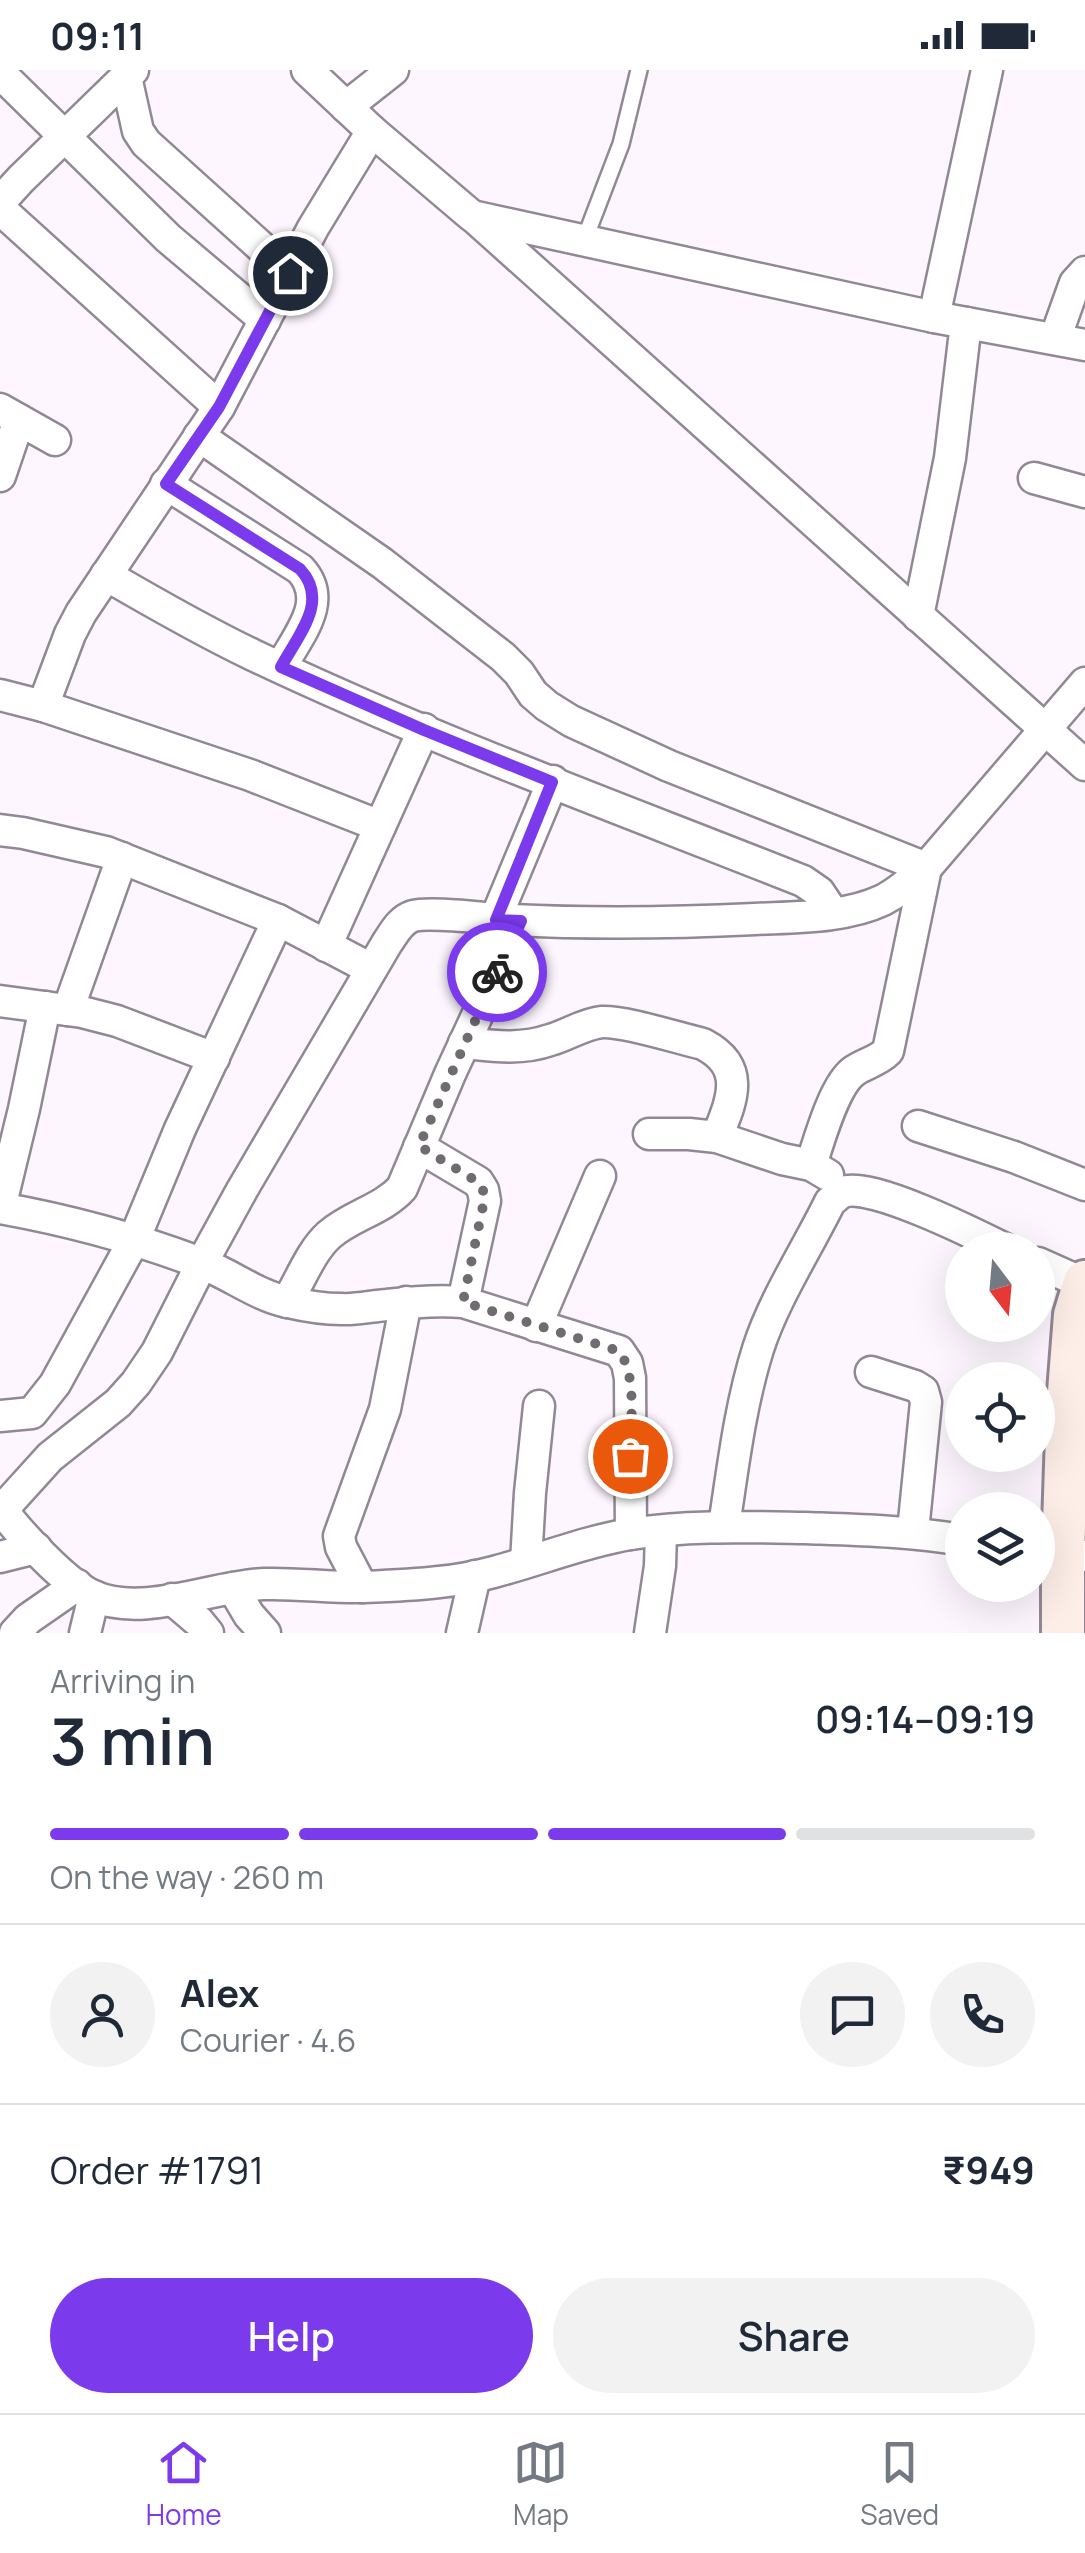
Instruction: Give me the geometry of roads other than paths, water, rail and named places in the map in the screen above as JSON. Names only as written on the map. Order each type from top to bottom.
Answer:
[{"type":"street","points":[[346,107],[393,70]]},
{"type":"street","points":[[934,317],[988,70]]},
{"type":"street","points":[[310,71],[372,131],[1085,765]]},
{"type":"street","points":[[0,72],[168,238],[265,320]]},
{"type":"street","points":[[130,74],[0,206],[219,407]]},
{"type":"street","points":[[130,74],[138,131],[146,143],[290,273]]},
{"type":"street","points":[[43,706],[81,613],[219,407],[314,228],[372,131]]},
{"type":"street","points":[[472,216],[934,317],[1085,345]]},
{"type":"street","points":[[1055,339],[1076,283],[1085,272]]},
{"type":"street","points":[[918,616],[950,458],[966,322]]},
{"type":"street","points":[[0,476],[10,414],[56,440]]},
{"type":"street","points":[[199,436],[382,563],[503,657],[520,673],[533,694],[571,721],[669,766],[926,868]]},
{"type":"street","points":[[1034,478],[1085,492]]},
{"type":"street","points":[[166,484],[300,569],[310,580],[315,596],[311,612],[281,667]]},
{"type":"street","points":[[106,575],[184,620],[424,730],[802,881],[819,892],[833,913]]},
{"type":"street","points":[[945,1537],[913,1532],[724,1526],[646,1533],[572,1547],[442,1582],[362,1587],[263,1584],[123,1603],[86,1591],[22,1535],[1,1508],[50,1456],[136,1384],[371,969],[402,922],[428,914],[668,923],[801,917],[881,901],[926,868],[1085,683]]},
{"type":"street","points":[[0,695],[250,775],[380,826]]},
{"type":"street","points":[[326,946],[424,730]]},
{"type":"street","points":[[287,1302],[331,1234],[391,1200],[402,1188],[464,1043],[552,782]]},
{"type":"street","points":[[0,830],[106,852],[278,920],[371,969]]},
{"type":"street","points":[[122,858],[57,1009],[24,1110],[0,1208],[134,1240],[202,1263],[266,1296],[287,1302],[342,1310],[406,1302],[463,1302],[619,1351],[627,1362],[630,1378],[646,1533],[660,1566],[650,1633]]},
{"type":"street","points":[[811,1165],[830,1108],[852,1071],[879,1060],[888,1051],[926,868]]},
{"type":"street","points":[[0,1416],[32,1413],[54,1384],[134,1240],[180,1129],[278,920]]},
{"type":"street","points":[[0,1001],[116,1021],[214,1058]]},
{"type":"street","points":[[464,1043],[528,1045],[592,1023],[609,1022],[702,1044],[724,1060],[734,1085],[717,1137]]},
{"type":"street","points":[[918,1126],[1014,1156],[1085,1185]]},
{"type":"street","points":[[650,1134],[717,1137],[811,1165],[844,1191]]},
{"type":"street","points":[[419,1146],[478,1182],[483,1190],[463,1302]]},
{"type":"street","points":[[536,1326],[600,1176]]},
{"type":"street","points":[[724,1526],[740,1424],[758,1348],[830,1202],[844,1191],[858,1191],[926,1210],[971,1232]]},
{"type":"street","points":[[1055,1270],[1085,1283],[1075,1315],[1068,1406],[1062,1555],[1070,1630]]},
{"type":"street","points":[[362,1587],[339,1536],[385,1409],[406,1302]]},
{"type":"street","points":[[872,1372],[924,1391],[913,1532]]},
{"type":"street","points":[[526,1562],[540,1406]]},
{"type":"street","points":[[0,1556],[36,1548]]},
{"type":"street","points":[[462,1633],[474,1576]]},
{"type":"street","points":[[233,1588],[265,1633]]},
{"type":"street","points":[[14,1624],[86,1591]]},
{"type":"street","points":[[85,1633],[86,1591]]},
{"type":"street","points":[[172,1599],[208,1633]]},
{"type":"lane","points":[[584,241],[621,144],[638,70]]}]
